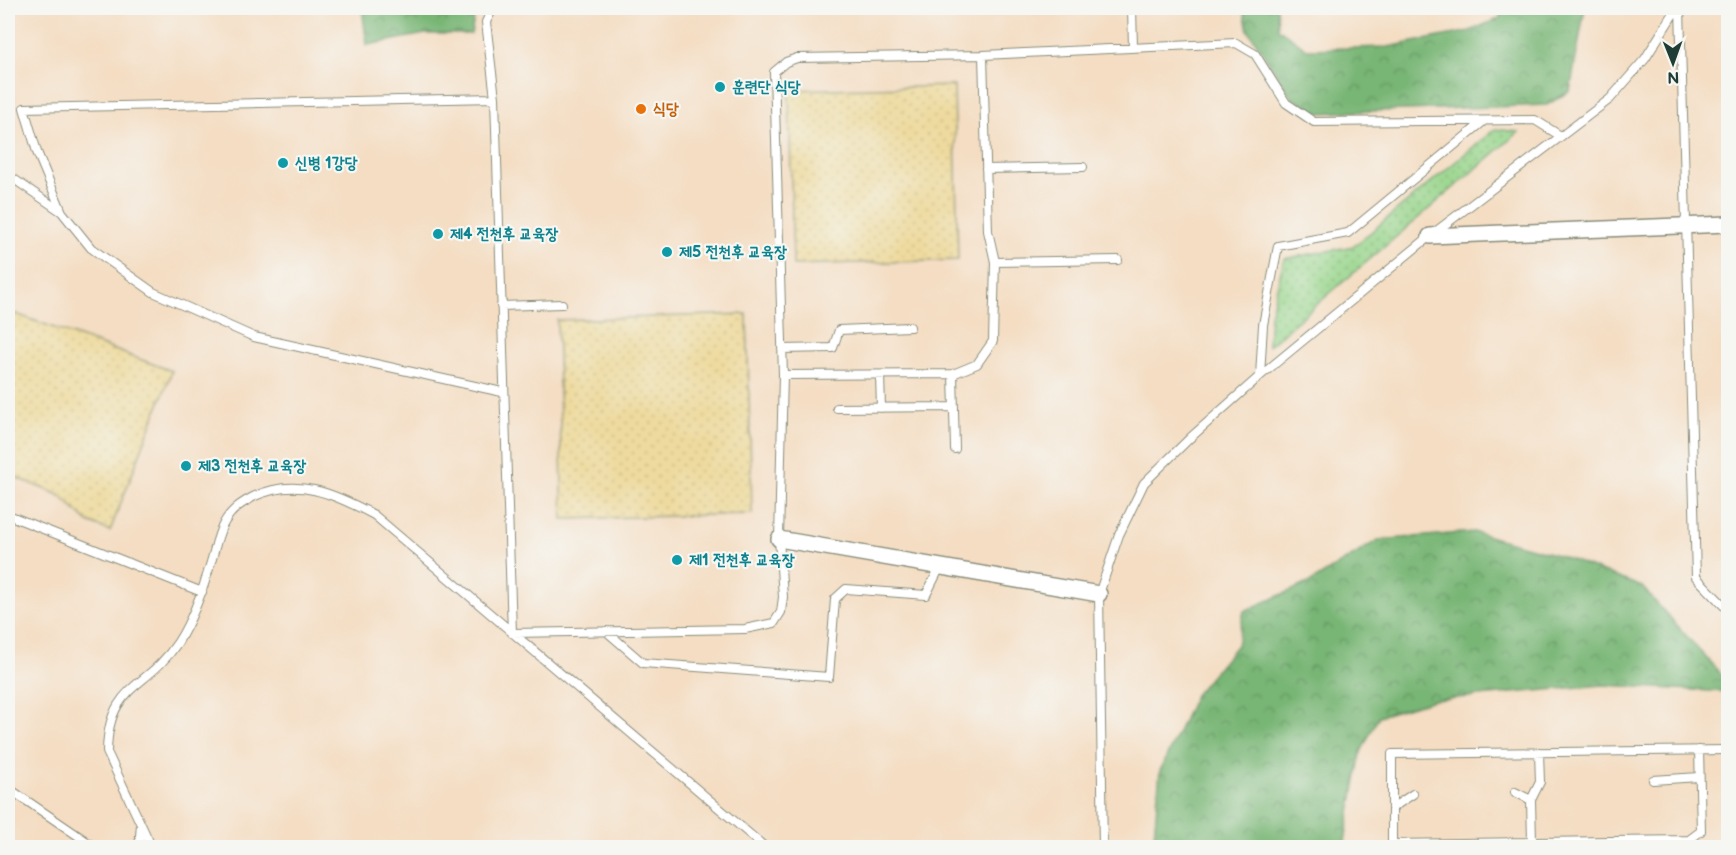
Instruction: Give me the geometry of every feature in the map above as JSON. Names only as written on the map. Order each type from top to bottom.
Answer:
[{"type":"street","points":[[1430,236],[1728,224]]},
{"type":"street","points":[[779,538],[1099,594]]},
{"type":"lane","points":[[493,8],[486,22],[495,98],[502,392],[512,633]]},
{"type":"lane","points":[[1132,8],[1133,47]]},
{"type":"lane","points":[[1103,848],[1099,594],[1119,535],[1144,483],[1190,438],[1260,376],[1430,236],[1559,135],[1610,99],[1644,59],[1678,8]]},
{"type":"lane","points":[[1678,8],[1696,577],[1728,610]]},
{"type":"lane","points":[[512,633],[745,629],[774,623],[781,612],[783,597],[779,538],[783,375],[774,72],[786,62],[797,58],[983,55],[1236,43],[1255,54],[1286,103],[1314,122],[1534,120],[1559,135]]},
{"type":"lane","points":[[783,375],[953,374],[977,364],[993,341],[995,262],[988,231],[983,55]]},
{"type":"lane","points":[[495,98],[24,108],[37,152],[62,212],[91,248],[153,292],[255,337],[502,392]]},
{"type":"lane","points":[[1260,376],[1263,325],[1278,246],[1348,233],[1484,121]]},
{"type":"lane","points":[[986,169],[1083,167]]},
{"type":"lane","points":[[8,175],[62,212]]},
{"type":"lane","points":[[995,262],[1118,260]]},
{"type":"lane","points":[[501,306],[562,304]]},
{"type":"lane","points":[[782,349],[832,348],[839,330],[910,327]]},
{"type":"lane","points":[[953,374],[955,449]]},
{"type":"lane","points":[[880,375],[881,408]]},
{"type":"lane","points":[[837,408],[954,407]]},
{"type":"lane","points":[[152,848],[107,752],[115,706],[127,692],[168,658],[185,630],[202,592],[223,525],[236,505],[261,493],[290,486],[314,489],[341,498],[374,515],[766,847]]},
{"type":"lane","points":[[8,515],[202,592]]},
{"type":"lane","points":[[606,631],[643,663],[828,677],[835,599],[846,589],[926,595],[940,567]]},
{"type":"lane","points":[[1699,750],[1701,831],[1689,840],[1392,844],[1392,754],[1699,750],[1728,750]]},
{"type":"lane","points":[[1532,842],[1531,800],[1540,782],[1539,752]]},
{"type":"lane","points":[[1653,780],[1700,777]]},
{"type":"lane","points":[[8,788],[96,848]]},
{"type":"lane","points":[[1515,792],[1531,800]]},
{"type":"lane","points":[[1392,808],[1413,794]]},
{"type":"lane","points":[[139,848],[141,822]]},
{"type":"green space","points":[[362,8],[476,8],[471,34],[425,34],[367,45]]},
{"type":"green space","points":[[1243,8],[1277,8],[1278,28],[1307,49],[1388,47],[1470,31],[1500,18],[1500,8],[1585,8],[1570,91],[1547,105],[1319,113],[1292,98],[1248,30]]},
{"type":"green space","points":[[1495,129],[1519,132],[1268,346],[1270,315],[1284,259],[1354,246]]},
{"type":"green space","points":[[1474,532],[1561,556],[1642,587],[1728,682],[1728,692],[1603,685],[1434,700],[1379,716],[1361,752],[1344,847],[1153,847],[1160,771],[1195,695],[1237,645],[1244,611],[1311,582],[1378,540]]},
{"type":"sand","points":[[954,86],[958,260],[793,265],[789,90]]},
{"type":"sand","points":[[8,311],[172,371],[110,531],[88,522],[59,495],[8,474]]},
{"type":"sand","points":[[747,314],[752,514],[563,519],[557,320]]},
{"type":"place","name":"훈련단 식당","points":[[720,87]]},
{"type":"place","name":"식당","points":[[641,109]]},
{"type":"place","name":"신병 1강당","points":[[283,163]]},
{"type":"place","name":"제4 전천후 교육장","points":[[438,234]]},
{"type":"place","name":"제5 전천후 교육장","points":[[667,252]]},
{"type":"place","name":"제3 전천후 교육장","points":[[186,466]]},
{"type":"place","name":"제1 전천후 교육장","points":[[677,560]]}]
